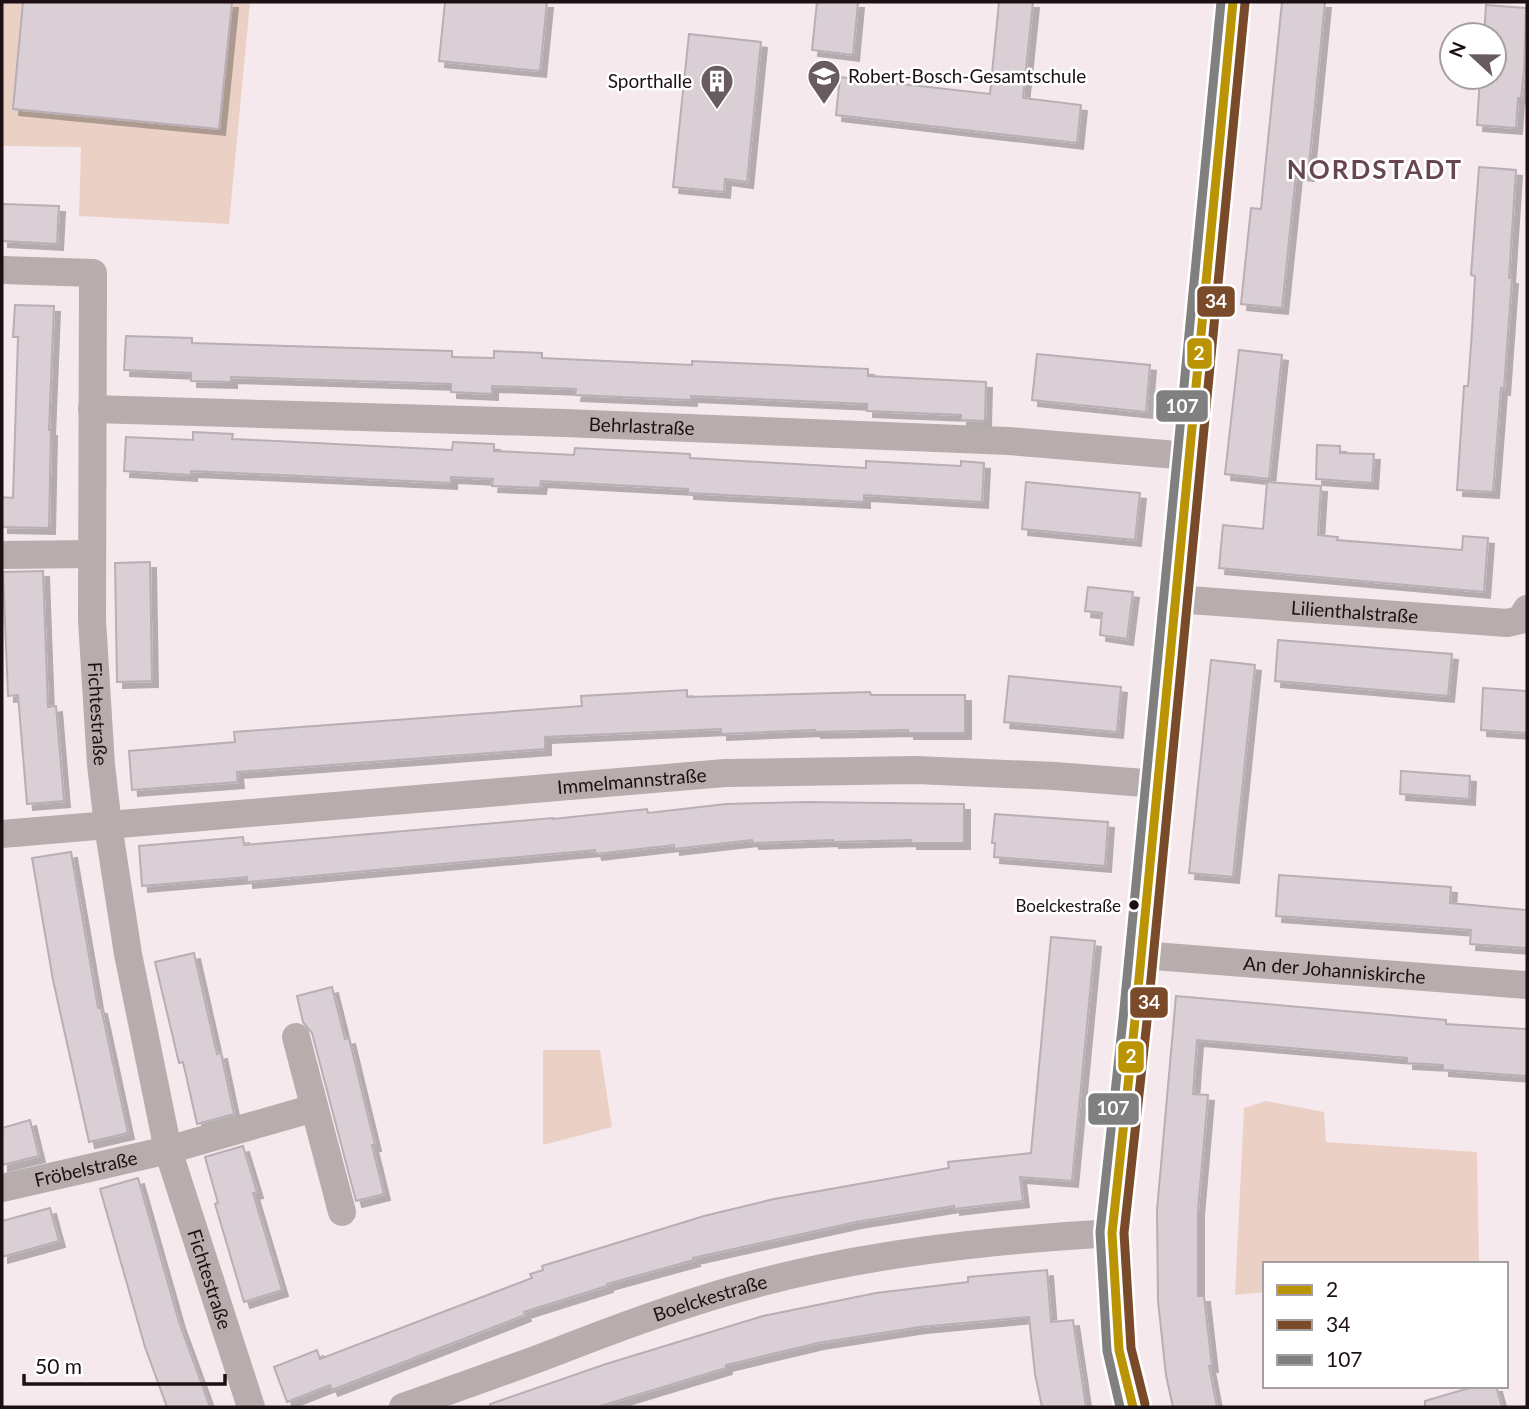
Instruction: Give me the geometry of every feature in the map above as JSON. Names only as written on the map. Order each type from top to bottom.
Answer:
[{"type":"street","points":[[1133,1407],[1118,1340],[1112,1233],[1234,2]]},
{"type":"street","name":"Fichtestraße","points":[[2,270],[93,273],[91,554],[96,697],[108,825],[128,954],[168,1150],[251,1407]]},
{"type":"street","name":"Behrlastraße","points":[[92,409],[565,423],[1009,441],[1189,456]]},
{"type":"street","points":[[2,555],[91,554]]},
{"type":"street","name":"Lilienthalstraße","points":[[1175,599],[1507,623],[1520,621],[1527,609]]},
{"type":"street","name":"Immelmannstraße","points":[[2,834],[656,777],[790,770],[980,772],[1157,784]]},
{"type":"street","name":"An der Johanniskirche","points":[[1141,955],[1527,985]]},
{"type":"street","points":[[296,1037],[342,1212]]},
{"type":"street","points":[[168,1150],[314,1108]]},
{"type":"street","name":"Fröbelstraße","points":[[2,1188],[168,1150]]},
{"type":"street","name":"Boelckestraße","points":[[403,1407],[622,1326],[698,1300],[778,1278],[821,1268],[959,1246],[1112,1233]]},
{"type":"shaded area","points":[[2,2],[250,2],[229,224],[79,216],[81,147],[2,146]]},
{"type":"shaded area","points":[[543,1050],[600,1050],[612,1127],[543,1145]]},
{"type":"shaded area","points":[[1266,1101],[1324,1112],[1326,1142],[1477,1152],[1479,1262],[1263,1262],[1263,1292],[1235,1295],[1244,1108]]},
{"type":"building","points":[[23,2],[232,2],[219,129],[13,109]]},
{"type":"building","points":[[445,2],[547,2],[540,71],[439,61]]},
{"type":"building","points":[[817,2],[858,2],[853,55],[812,50]]},
{"type":"building","points":[[999,2],[1033,2],[1023,98],[1081,105],[1077,143],[836,115],[840,77],[990,94]]},
{"type":"building","points":[[1282,2],[1325,2],[1308,175],[1296,174],[1282,308],[1241,304],[1251,208],[1261,209]]},
{"type":"building","points":[[1486,5],[1526,8],[1524,70],[1521,98],[1518,98],[1516,128],[1477,125],[1479,91],[1508,91],[1508,21],[1485,21]]},
{"type":"building","name":"Sporthalle","points":[[689,34],[761,42],[747,182],[725,179],[724,192],[673,187]]},
{"type":"building","points":[[1479,167],[1516,170],[1509,278],[1512,278],[1493,492],[1457,490],[1464,386],[1468,386],[1472,331],[1475,276],[1471,275]]},
{"type":"building","points":[[2,204],[59,206],[57,244],[2,241]]},
{"type":"building","points":[[15,305],[54,306],[49,430],[49,528],[2,527],[2,497],[13,498],[18,337],[13,337]]},
{"type":"building","points":[[126,336],[192,338],[192,343],[452,351],[452,357],[494,358],[494,351],[542,353],[542,358],[868,369],[868,376],[986,382],[985,421],[961,420],[961,415],[867,411],[867,404],[691,396],[691,400],[575,395],[576,389],[492,386],[492,394],[451,392],[451,384],[231,377],[231,382],[191,381],[191,373],[124,370]]},
{"type":"building","points":[[1239,350],[1282,355],[1269,479],[1225,474]]},
{"type":"building","points":[[1037,354],[1150,365],[1146,412],[1032,400]]},
{"type":"building","points":[[193,432],[233,434],[232,439],[452,450],[453,442],[494,444],[494,451],[574,455],[575,448],[866,468],[866,461],[961,466],[961,461],[984,463],[982,502],[864,495],[864,502],[688,493],[688,489],[541,481],[540,488],[492,486],[493,479],[451,477],[451,483],[191,471],[191,475],[124,471],[126,437],[193,440]]},
{"type":"building","points":[[1317,445],[1340,446],[1340,453],[1374,454],[1372,483],[1316,479]]},
{"type":"building","points":[[1026,482],[1140,493],[1135,540],[1022,529]]},
{"type":"building","points":[[1267,482],[1321,486],[1318,535],[1338,537],[1337,540],[1462,550],[1463,536],[1488,538],[1484,592],[1219,568],[1223,525],[1263,529]]},
{"type":"building","points":[[150,562],[152,681],[117,682],[115,563]]},
{"type":"building","points":[[43,571],[48,707],[56,706],[64,801],[27,804],[18,695],[8,696],[3,572]]},
{"type":"building","points":[[1088,587],[1133,592],[1127,639],[1100,635],[1102,613],[1085,611]]},
{"type":"building","points":[[1278,640],[1452,654],[1448,696],[1275,681]]},
{"type":"building","points":[[1211,660],[1255,665],[1233,877],[1189,873]]},
{"type":"building","points":[[1009,676],[1121,687],[1117,732],[1004,722]]},
{"type":"building","points":[[1483,688],[1527,691],[1527,733],[1481,730]]},
{"type":"building","points":[[687,690],[687,697],[870,692],[871,695],[965,695],[965,733],[815,730],[721,734],[721,729],[545,737],[545,749],[237,772],[238,782],[132,790],[129,751],[235,742],[234,732],[582,706],[581,696]]},
{"type":"building","points":[[1401,771],[1470,776],[1469,799],[1400,794]]},
{"type":"building","points":[[726,804],[964,804],[964,843],[833,840],[753,843],[752,840],[596,854],[595,850],[247,882],[247,877],[142,886],[139,846],[243,837],[244,845],[647,809],[648,813]]},
{"type":"building","points":[[995,814],[1108,822],[1105,866],[994,857],[995,843],[992,843]]},
{"type":"building","points":[[71,852],[98,1008],[101,1008],[128,1133],[89,1142],[53,980],[32,858]]},
{"type":"building","points":[[1279,875],[1451,887],[1450,903],[1527,910],[1527,948],[1470,944],[1471,930],[1276,916]]},
{"type":"building","points":[[1051,937],[1095,941],[1072,1181],[1020,1177],[1023,1201],[954,1209],[954,1206],[856,1222],[693,1258],[694,1260],[607,1284],[524,1312],[525,1315],[332,1390],[330,1385],[287,1402],[274,1367],[317,1350],[320,1359],[532,1278],[530,1274],[543,1270],[542,1266],[704,1216],[774,1199],[949,1168],[948,1162],[1031,1153]]},
{"type":"building","points":[[194,953],[234,1114],[197,1124],[183,1062],[179,1063],[155,962]]},
{"type":"building","points":[[332,987],[345,1039],[349,1038],[384,1194],[356,1201],[312,1033],[303,1022],[297,996]]},
{"type":"building","points":[[1176,996],[1446,1020],[1446,1024],[1527,1029],[1527,1076],[1443,1070],[1443,1065],[1407,1063],[1407,1058],[1197,1040],[1193,1094],[1208,1095],[1198,1210],[1198,1296],[1204,1296],[1212,1366],[1209,1366],[1217,1407],[1173,1407],[1166,1375],[1158,1301],[1157,1210]]},
{"type":"building","points":[[30,1120],[39,1156],[2,1165],[2,1128]]},
{"type":"building","points":[[243,1146],[257,1192],[253,1193],[282,1290],[244,1302],[215,1204],[218,1203],[205,1157]]},
{"type":"building","points":[[138,1178],[179,1322],[210,1407],[167,1407],[145,1347],[100,1189]]},
{"type":"building","points":[[50,1208],[59,1241],[2,1257],[2,1221]]},
{"type":"building","points":[[1047,1270],[1051,1322],[1073,1320],[1086,1407],[1042,1407],[1035,1374],[1029,1317],[920,1327],[818,1343],[726,1365],[726,1368],[597,1407],[491,1407],[490,1404],[606,1364],[763,1316],[876,1293],[968,1282],[968,1277]]},
{"type":"building","points":[[1469,1388],[1497,1388],[1502,1407],[1425,1407],[1425,1401]]},
{"type":"transit line","name":"107","points":[[1120,1407],[1107,1351],[1100,1232],[1221,2]]},
{"type":"transit line","name":"2","points":[[1133,1407],[1119,1350],[1112,1233],[1233,2]]},
{"type":"transit line","name":"34","points":[[1145,1404],[1131,1348],[1124,1233],[1147,1021],[1245,3]]},
{"type":"place","name":"Robert-Bosch-Gesamtschule","points":[[824,106]]},
{"type":"place","name":"Sporthalle","points":[[717,111]]},
{"type":"place","name":"Boelckestraße","points":[[1134,905]]},
{"type":"district","name":"NORDSTADT","points":[[1375,170]]}]
